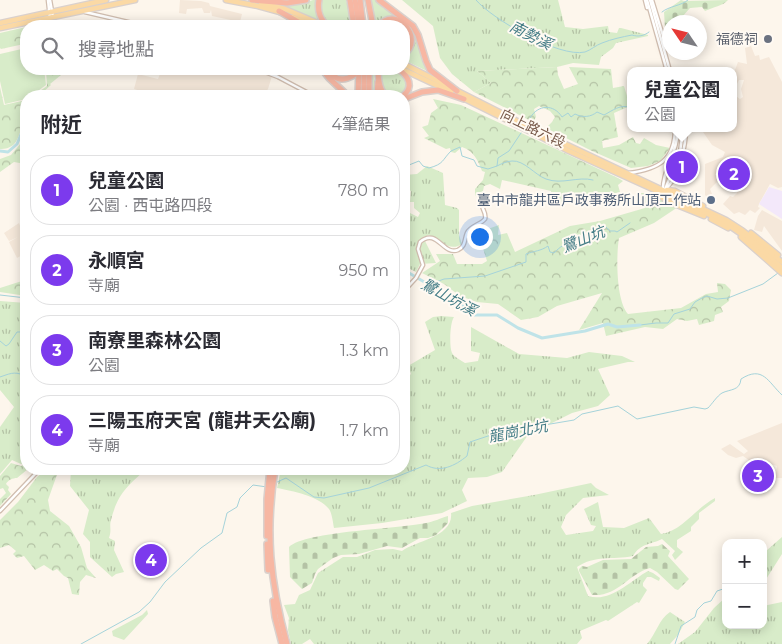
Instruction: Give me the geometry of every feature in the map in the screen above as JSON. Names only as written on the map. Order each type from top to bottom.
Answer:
[{"type":"highway","points":[[252,0],[287,3],[306,0]]},
{"type":"highway","points":[[319,0],[318,11],[323,20]]},
{"type":"highway","points":[[349,0],[355,20]]},
{"type":"highway","points":[[355,0],[357,20]]},
{"type":"highway","points":[[358,20],[360,0]]},
{"type":"highway","points":[[368,0],[372,20]]},
{"type":"highway","points":[[379,0],[407,20]]},
{"type":"highway","points":[[278,12],[293,20]]},
{"type":"highway","points":[[410,22],[418,35],[430,70],[457,91]]},
{"type":"highway","points":[[410,33],[412,41],[410,49]]},
{"type":"highway","points":[[327,75],[342,90]]},
{"type":"highway","points":[[332,75],[343,80],[354,75]]},
{"type":"highway","points":[[357,75],[358,90]]},
{"type":"highway","points":[[364,75],[364,90]]},
{"type":"highway","points":[[369,75],[369,90]]},
{"type":"highway","points":[[377,90],[378,75]]},
{"type":"highway","points":[[379,75],[382,90]]},
{"type":"highway","points":[[406,75],[410,84],[408,90]]},
{"type":"highway","points":[[410,96],[438,90],[464,99]]},
{"type":"highway","points":[[269,475],[266,500],[267,555],[275,617],[282,644]]},
{"type":"highway","points":[[274,475],[270,518],[270,554],[276,605],[286,644]]},
{"type":"main road","points":[[29,20],[72,7],[106,0]]},
{"type":"main road","points":[[0,23],[51,14],[82,11],[135,0]]},
{"type":"main road","points":[[226,0],[278,12],[300,20]]},
{"type":"main road","points":[[252,0],[285,9],[312,20]]},
{"type":"main road","points":[[0,28],[20,23]]},
{"type":"main road","name":"向上路六段","points":[[410,67],[661,192],[726,220],[782,261]]},
{"type":"main road","name":"向上路六段","points":[[410,74],[540,137],[721,220],[750,240],[782,268]]},
{"type":"main road","name":"向上路六段","points":[[661,192],[667,201],[725,226],[782,273]]},
{"type":"street","points":[[49,0],[51,14]]},
{"type":"street","points":[[648,0],[652,24],[668,67]]},
{"type":"street","points":[[648,0],[662,34]]},
{"type":"street","points":[[648,0],[659,43]]},
{"type":"street","points":[[648,0],[668,67]]},
{"type":"street","points":[[72,7],[120,20]]},
{"type":"street","points":[[273,75],[303,90]]},
{"type":"street","points":[[665,160],[673,147],[676,132]]},
{"type":"street","points":[[661,192],[663,181],[676,148],[677,132]]},
{"type":"street","points":[[661,192],[670,185],[680,163],[684,149],[684,132]]},
{"type":"street","points":[[627,174],[655,168],[676,148]]},
{"type":"street","points":[[410,284],[424,264],[418,249],[420,242],[426,237],[431,237],[452,251],[462,247],[468,231],[485,219],[486,215],[481,202]]},
{"type":"street","points":[[0,511],[34,475]]},
{"type":"shaded area","points":[[180,0],[201,1],[209,3],[210,6],[242,14],[240,20],[231,20],[212,16],[211,10],[210,13],[204,13],[202,8],[187,9],[186,14],[179,13]]},
{"type":"shaded area","points":[[751,46],[755,56],[759,55],[760,60],[769,57],[782,82],[782,187],[778,188],[770,184],[759,204],[758,207],[760,208],[755,213],[750,210],[745,215],[739,212],[734,214],[723,204],[730,196],[733,197],[737,193],[735,181],[738,178],[738,171],[732,169],[731,174],[715,174],[719,180],[710,189],[712,194],[707,197],[705,195],[705,164],[723,157],[725,152],[712,145],[703,132],[737,132],[737,97],[740,99],[743,97],[741,89],[744,80],[739,80],[737,84],[736,67],[738,62],[747,64],[745,48]]},
{"type":"shaded area","points":[[138,75],[158,79],[160,75],[272,76],[267,90],[134,89]]},
{"type":"shaded area","points":[[769,187],[782,191],[782,219],[759,204]]},
{"type":"shaded area","points":[[762,210],[782,221],[782,251],[764,226],[762,232],[754,230]]},
{"type":"shaded area","points":[[19,223],[20,256],[17,258],[9,242],[18,237],[9,241],[4,233]]},
{"type":"shaded area","points":[[782,423],[782,478],[775,478],[768,482],[767,475],[776,472],[777,466],[759,460],[750,461],[743,456],[736,458],[728,455],[721,449],[730,444],[744,454],[748,451],[737,441]]},
{"type":"green space","points":[[317,0],[317,15],[320,20],[315,20],[281,6]]},
{"type":"green space","points":[[322,0],[346,0],[352,20],[325,20],[321,7]]},
{"type":"green space","points":[[370,0],[375,0],[383,8],[404,20],[390,20],[385,18],[382,20],[374,20]]},
{"type":"green space","points":[[402,0],[558,0],[565,27],[583,29],[608,26],[609,32],[617,33],[619,28],[621,28],[648,36],[616,43],[613,48],[601,57],[599,65],[573,63],[557,67],[477,71],[491,83],[474,92],[452,74],[440,58],[433,26]]},
{"type":"green space","points":[[681,0],[728,0],[705,11],[702,7],[690,8],[684,15],[664,15],[664,12]]},
{"type":"green space","points":[[410,27],[415,32],[429,72],[410,63],[413,37]]},
{"type":"green space","points":[[20,28],[20,45],[1,49],[0,33]]},
{"type":"green space","points":[[20,49],[20,75],[45,75],[46,85],[39,90],[20,90],[20,100],[5,104],[0,81],[0,54]]},
{"type":"green space","points":[[557,67],[564,89],[578,84],[569,67],[611,69],[613,88],[624,86],[627,96],[627,107],[614,113],[618,137],[602,141],[603,148],[619,145],[633,137],[636,143],[640,144],[644,138],[656,145],[670,148],[660,161],[648,166],[631,168],[546,128],[555,117],[550,111],[539,106],[534,109],[536,117],[533,122],[474,92],[491,83],[477,71]]},
{"type":"green space","points":[[46,75],[61,75],[45,90],[41,90],[47,86]]},
{"type":"green space","points":[[372,75],[374,75],[375,90],[373,90]]},
{"type":"green space","points":[[382,75],[402,75],[408,87],[406,90],[383,90],[380,77]]},
{"type":"green space","points":[[0,87],[4,105],[20,101],[20,132],[13,145],[0,149]]},
{"type":"green space","points":[[433,99],[461,105],[618,178],[623,181],[618,185],[620,192],[599,197],[589,206],[583,205],[574,192],[565,194],[561,205],[551,206],[551,191],[502,180],[500,189],[490,184],[484,186],[482,196],[479,198],[475,195],[475,189],[483,180],[485,172],[482,171],[473,154],[462,147],[455,153],[451,152],[450,148],[446,149],[424,138],[429,136],[422,127],[428,125],[431,113],[438,108]]},
{"type":"green space","points":[[20,144],[20,163],[14,162],[0,172],[0,159],[11,155]]},
{"type":"green space","points":[[427,166],[443,173],[445,205],[459,210],[459,235],[462,244],[453,247],[441,243],[429,235],[423,237],[436,263],[420,264],[416,272],[410,269],[410,213],[418,217],[420,213],[414,208],[414,202],[410,202],[410,175],[417,174]]},
{"type":"green space","points":[[641,193],[678,207],[654,223],[619,238],[617,256],[618,278],[624,308],[628,314],[681,308],[706,294],[718,292],[717,283],[725,284],[731,290],[729,301],[721,307],[723,312],[715,315],[714,321],[699,325],[697,319],[687,321],[677,319],[663,329],[645,327],[606,336],[603,323],[579,330],[602,293],[557,306],[538,317],[521,320],[498,304],[477,302],[460,296],[444,284],[422,273],[440,261],[436,254],[453,254],[457,264],[482,264],[487,261],[480,239],[468,240],[472,232],[483,224],[485,230],[499,225],[498,235],[507,233],[515,252],[570,226],[600,221],[645,208]]},
{"type":"green space","points":[[20,282],[20,295],[0,292],[0,288]]},
{"type":"green space","points":[[0,301],[20,303],[20,464],[12,460],[0,474],[0,427],[14,407],[0,390]]},
{"type":"green space","points":[[433,317],[454,317],[450,340],[451,350],[455,356],[465,363],[478,361],[480,353],[471,351],[471,327],[519,354],[567,358],[589,352],[622,356],[635,362],[598,369],[610,395],[598,406],[572,413],[528,435],[502,472],[487,477],[468,478],[462,490],[467,501],[442,513],[382,523],[334,528],[332,515],[325,504],[305,495],[277,488],[280,475],[410,475],[410,365],[435,350],[425,322]]},
{"type":"green space","points":[[11,463],[20,466],[21,475],[11,479],[6,484],[11,494],[0,506],[0,499],[6,493],[3,488],[0,489],[0,476]]},
{"type":"green space","points":[[761,463],[770,465],[766,475],[766,480],[769,481],[767,486],[755,488],[746,484],[745,482],[750,475],[762,471]]},
{"type":"green space","points":[[40,475],[57,475],[48,500],[50,511],[69,526],[81,547],[87,568],[96,578],[86,575],[80,582],[79,595],[72,594],[68,578],[57,569],[53,571],[44,565],[35,570],[24,556],[17,558],[13,554],[16,551],[9,545],[0,548],[0,520],[18,502]]},
{"type":"green space","points":[[71,475],[140,475],[120,497],[110,522],[109,538],[115,541],[114,550],[124,572],[112,577],[90,557],[90,542],[83,534],[89,510],[70,486]]},
{"type":"green space","points":[[591,483],[609,495],[583,498],[566,515],[561,527],[566,535],[593,531],[596,526],[591,525],[584,509],[598,502],[603,527],[624,528],[649,518],[661,534],[676,529],[708,502],[715,498],[715,501],[699,513],[699,519],[691,527],[691,531],[677,540],[677,547],[683,552],[675,560],[672,555],[675,551],[662,539],[643,546],[633,556],[597,559],[577,567],[588,596],[596,597],[612,594],[648,571],[660,578],[659,581],[647,577],[643,586],[647,590],[639,603],[637,602],[608,621],[606,620],[580,631],[582,638],[577,644],[314,644],[310,639],[302,644],[291,644],[288,630],[289,618],[284,605],[295,604],[299,595],[310,590],[318,573],[343,557],[357,557],[375,550],[393,549],[402,551],[440,533],[450,521],[451,513],[472,506]]},
{"type":"green space","points":[[448,516],[448,523],[436,535],[420,538],[402,548],[387,546],[359,554],[341,555],[333,558],[318,569],[312,583],[302,589],[290,577],[289,547],[299,542],[333,534],[426,523]]},
{"type":"green space","points":[[782,537],[782,554],[767,578],[767,550]]},
{"type":"green space","points":[[662,544],[670,551],[668,556],[689,579],[678,590],[650,568],[635,575],[616,589],[601,595],[592,595],[579,571],[582,566],[587,567],[603,560],[631,559],[646,547]]},
{"type":"green space","points":[[722,601],[722,629],[767,629],[767,605],[782,602],[782,644],[678,644],[695,632]]},
{"type":"green space","points":[[147,610],[148,614],[124,640],[113,636],[112,631],[142,615]]},
{"type":"green space","points":[[670,612],[685,622],[678,635],[670,644],[647,644],[663,619]]},
{"type":"waterway","name":"南勢溪","points":[[476,0],[496,17],[527,35],[559,49],[574,52],[585,52],[610,40],[632,35],[641,36],[649,32]]},
{"type":"waterway","name":"南勢溪","points":[[662,12],[688,0]]},
{"type":"waterway","name":"鷺山坑","points":[[530,118],[537,110],[546,107],[555,110],[562,117],[568,113],[571,117],[575,114],[590,116],[597,112],[604,115],[620,107],[627,107]]},
{"type":"waterway","name":"鷺山坑","points":[[410,165],[419,161],[423,166],[429,168],[438,165],[451,151],[460,147],[462,156],[474,160],[477,166],[488,169],[497,166],[498,158],[509,151],[521,133]]},
{"type":"waterway","name":"鷺山坑溪","points":[[0,151],[8,152],[17,144],[20,137]]},
{"type":"waterway","name":"鷺山坑","points":[[497,166],[516,161],[552,181],[593,180]]},
{"type":"waterway","name":"鷺山坑","points":[[428,285],[444,279],[485,276],[526,262],[526,254],[548,246],[550,252],[554,253],[562,246],[573,245],[606,227],[610,231],[617,232],[630,223]]},
{"type":"waterway","points":[[640,325],[668,323],[674,314],[690,309],[695,302],[702,298],[707,296],[717,299],[728,298],[763,284],[778,273]]},
{"type":"waterway","name":"鷺山坑溪","points":[[410,274],[453,299],[475,315],[497,315],[518,328],[542,338],[585,331],[608,324],[617,327],[640,325]]},
{"type":"waterway","points":[[0,295],[20,297]]},
{"type":"waterway","points":[[0,341],[6,346],[17,332],[20,332]]},
{"type":"waterway","points":[[0,377],[14,373],[20,374]]},
{"type":"waterway","name":"龍崗北坑","points":[[410,471],[426,465],[442,468],[458,463],[467,456],[470,442],[497,433],[574,420],[582,414],[618,406],[637,419],[694,407],[705,409],[722,393],[737,388],[741,379],[749,375],[760,374],[782,395]]},
{"type":"waterway","name":"龍崗北坑","points":[[275,483],[286,478],[314,497],[324,498],[369,488],[401,475]]},
{"type":"waterway","name":"龍崗北坑","points":[[81,644],[139,612],[150,602],[165,582],[201,548],[222,533],[227,513],[237,507],[240,498],[253,485],[267,487]]},
{"type":"waterway","points":[[675,644],[681,626],[695,617],[697,610],[704,603],[711,601],[717,591],[722,589]]},
{"type":"place","name":"福德祠","points":[[768,39]]},
{"type":"place","name":"兒童公園","points":[[682,167]]},
{"type":"place","name":"永順宮","points":[[734,174]]},
{"type":"place","name":"臺中市龍井區戶政事務所山頂工作站","points":[[711,200]]},
{"type":"place","name":"南寮里森林公園","points":[[758,476]]},
{"type":"place","name":"三陽玉府天宮 (龍井天公廟)","points":[[151,560]]}]
